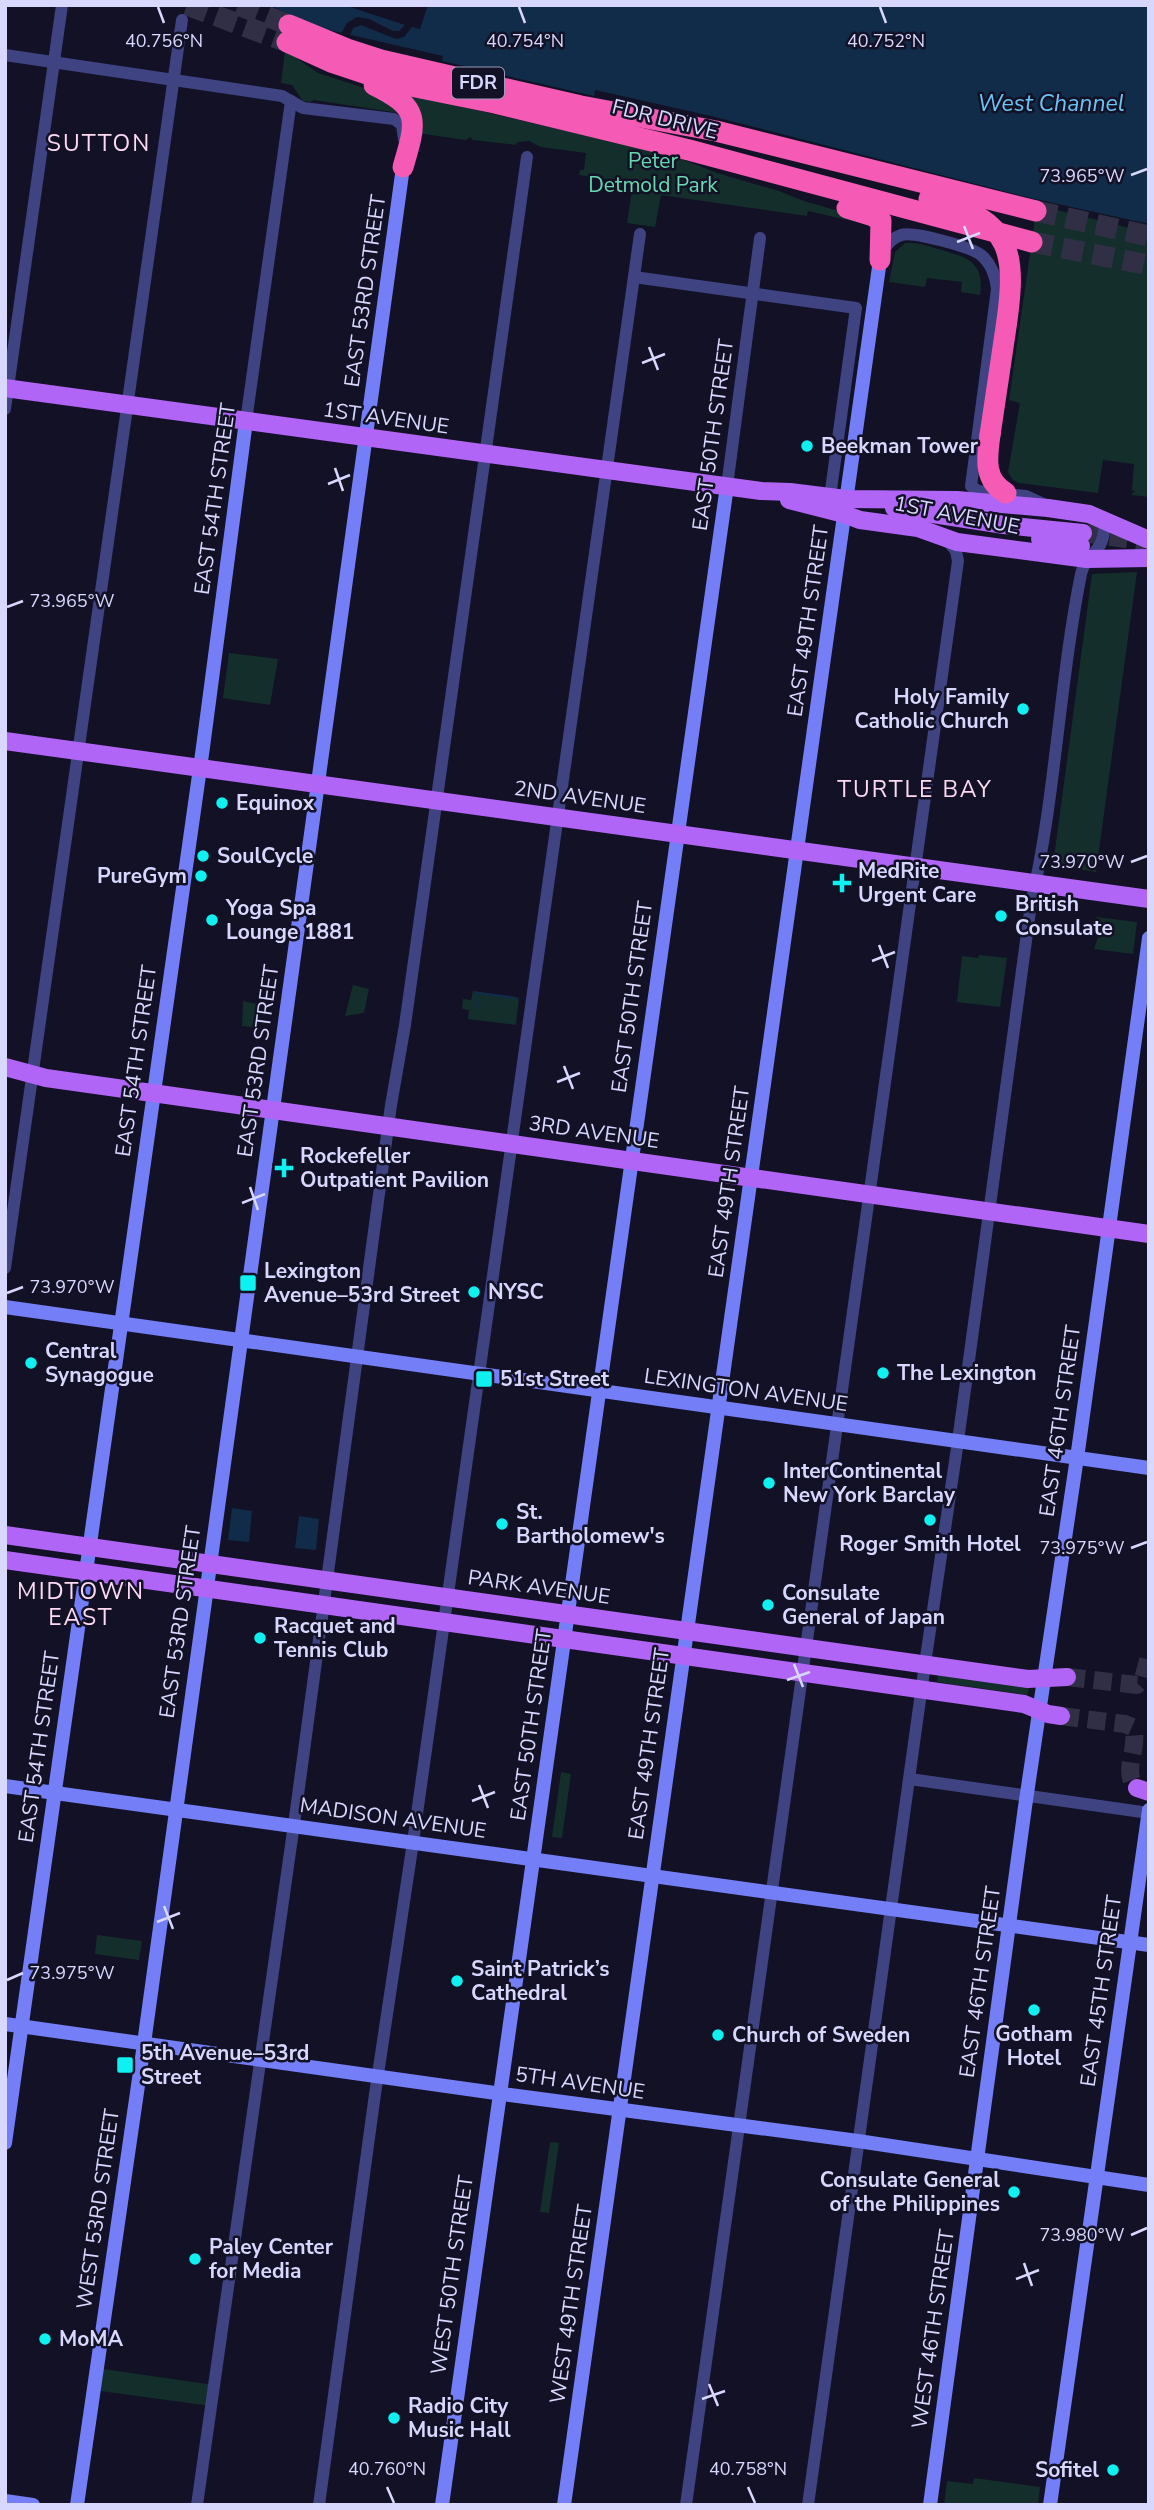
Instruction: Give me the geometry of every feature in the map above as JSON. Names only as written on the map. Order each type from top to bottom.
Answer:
[{"type":"highway","name":"FDR DRIVE","points":[[1032,242],[722,159],[495,103],[391,82],[342,66],[288,33],[381,60],[581,106],[790,148],[1036,211]]},
{"type":"highway","points":[[342,66],[396,97],[409,110],[413,130],[403,167]]},
{"type":"highway","points":[[671,123],[724,144],[963,207],[982,219],[1002,241],[1011,265],[1011,291],[988,458],[989,475],[995,486],[1006,493]]},
{"type":"highway","points":[[722,159],[769,183],[876,217],[881,221],[882,228],[880,260]]},
{"type":"main road","name":"EAST 53RD STREET","points":[[144,2043],[403,167]]},
{"type":"main road","name":"EAST 49TH STREET","points":[[620,2110],[797,850],[840,503],[880,260]]},
{"type":"main road","name":"1ST AVENUE","points":[[7,388],[607,472],[761,491],[790,492],[840,503],[957,499],[1048,508],[1089,514],[1149,540]]},
{"type":"main road","name":"EAST 54TH STREET","points":[[5,2143],[200,766],[246,421]]},
{"type":"main road","name":"EAST 50TH STREET","points":[[499,2094],[727,486]]},
{"type":"main road","name":"1ST AVENUE","points":[[840,503],[860,520],[918,528],[957,541],[1084,546],[1149,558]]},
{"type":"main road","points":[[840,503],[865,504],[1004,525],[1084,546]]},
{"type":"main road","name":"2ND AVENUE","points":[[5,741],[1149,899]]},
{"type":"main road","name":"EAST 46TH STREET","points":[[977,2160],[1149,938]]},
{"type":"main road","name":"3RD AVENUE","points":[[5,1067],[34,1076]]},
{"type":"main road","name":"3RD AVENUE","points":[[5,1075],[34,1076],[1149,1234]]},
{"type":"main road","name":"LEXINGTON AVENUE","points":[[5,1307],[1149,1468]]},
{"type":"main road","name":"PARK AVENUE","points":[[5,1535],[1028,1679],[1067,1677]]},
{"type":"main road","points":[[5,1560],[1024,1704],[1062,1716]]},
{"type":"main road","name":"MADISON AVENUE","points":[[5,1786],[1149,1945]]},
{"type":"main road","name":"EAST 45TH STREET","points":[[1050,2505],[1149,1812]]},
{"type":"main road","name":"5TH AVENUE","points":[[5,2024],[499,2094],[858,2141],[1149,2185]]},
{"type":"main road","name":"WEST 53RD STREET","points":[[77,2505],[144,2043]]},
{"type":"main road","name":"WEST 50TH STREET","points":[[442,2505],[499,2094]]},
{"type":"main road","name":"WEST 49TH STREET","points":[[564,2505],[620,2110]]},
{"type":"main road","name":"WEST 46TH STREET","points":[[930,2505],[977,2160]]},
{"type":"main road","points":[[5,2501],[33,2505]]},
{"type":"street","points":[[5,410],[62,5]]},
{"type":"street","points":[[5,1268],[181,20]]},
{"type":"street","points":[[5,55],[282,96],[303,108],[399,121],[404,132],[403,167]]},
{"type":"street","name":"EAST 54TH STREET","points":[[246,421],[291,101]]},
{"type":"street","points":[[197,2505],[527,157]]},
{"type":"street","points":[[319,2505],[640,234]]},
{"type":"street","points":[[880,260],[884,248],[892,240],[899,235],[912,234],[963,247],[982,256],[992,270],[997,289],[971,483],[978,491],[1032,497],[1048,508]]},
{"type":"street","name":"EAST 50TH STREET","points":[[727,486],[760,238]]},
{"type":"street","points":[[634,276],[856,309],[840,503]]},
{"type":"street","points":[[808,2505],[1084,546],[1100,545],[1105,522]]},
{"type":"street","points":[[686,2505],[958,561],[954,547],[944,538]]},
{"type":"street","points":[[910,1779],[1149,1812]]},
{"type":"green space","points":[[285,50],[318,73],[374,91],[399,113],[314,100],[303,101],[292,85],[281,83]]},
{"type":"green space","name":"Peter Detmold Park","points":[[407,94],[674,156],[717,173],[870,220],[874,226],[808,211],[807,216],[661,195],[655,227],[627,223],[633,183],[579,175],[580,170],[584,170],[586,153],[541,147],[529,141],[517,142],[516,145],[473,140],[470,137],[466,140],[417,133]]},
{"type":"green space","points":[[1037,205],[1149,233],[1149,497],[1131,495],[1135,491],[1132,490],[1134,464],[1103,460],[1098,493],[1019,483],[1013,480],[1008,472],[1020,403],[1009,400]]},
{"type":"green space","points":[[905,243],[930,247],[971,262],[979,274],[980,295],[961,292],[962,282],[927,278],[925,287],[889,282],[895,252]]},
{"type":"green space","points":[[1137,572],[1096,872],[1053,865],[1092,574]]},
{"type":"green space","points":[[229,653],[278,659],[270,705],[223,698]]},
{"type":"green space","points":[[1096,917],[1137,922],[1133,954],[1094,949],[1102,925]]},
{"type":"green space","points":[[979,955],[1007,958],[1000,1007],[957,1002],[962,956],[978,958]]},
{"type":"green space","points":[[353,985],[369,989],[364,1013],[345,1016]]},
{"type":"green space","points":[[473,991],[519,998],[516,1025],[468,1019],[469,1010],[462,1009],[463,999],[471,1000]]},
{"type":"green space","points":[[243,1001],[261,1005],[258,1028],[242,1026]]},
{"type":"green space","points":[[938,1674],[1029,1687],[1028,1695],[937,1682]]},
{"type":"green space","points":[[561,1772],[571,1774],[562,1838],[552,1837]]},
{"type":"green space","points":[[97,1935],[142,1941],[139,1960],[95,1954]]},
{"type":"green space","points":[[550,2142],[559,2143],[549,2213],[540,2212]]},
{"type":"green space","points":[[96,2368],[214,2385],[211,2406],[93,2390]]},
{"type":"green space","points":[[974,2478],[1040,2487],[1038,2505],[944,2505],[947,2481],[973,2484]]},
{"type":"water","name":"West Channel","points":[[270,5],[1149,5],[1149,224],[1031,198],[711,116],[595,90],[594,96],[442,61],[443,56],[316,27]]},
{"type":"water","points":[[232,1508],[252,1511],[249,1542],[228,1540]]},
{"type":"water","points":[[299,1516],[319,1519],[316,1550],[295,1548]]},
{"type":"pier","points":[[344,5],[428,5],[420,29],[412,27],[404,37],[396,39],[361,25],[353,28],[349,38],[340,36],[347,23],[357,17],[369,19],[393,31],[399,31],[405,25]]},
{"type":"waterway","points":[[476,1006],[477,993],[515,998],[514,1000]]},
{"type":"tunnel","points":[[187,5],[287,42]]},
{"type":"tunnel","points":[[238,5],[289,25]]},
{"type":"tunnel","points":[[1036,211],[1149,236]]},
{"type":"tunnel","points":[[1032,242],[1149,265]]},
{"type":"tunnel","points":[[1083,533],[1145,542]]},
{"type":"tunnel","points":[[1067,1677],[1137,1685],[1143,1679],[1149,1657]]},
{"type":"tunnel","points":[[1061,1716],[1132,1727],[1134,1742],[1130,1774],[1137,1788]]},
{"type":"place","name":"Beekman Tower","points":[[807,446]]},
{"type":"place","name":"Holy Family Catholic Church","points":[[1023,709]]},
{"type":"place","name":"Equinox","points":[[222,803]]},
{"type":"place","name":"SoulCycle","points":[[203,856]]},
{"type":"place","name":"PureGym","points":[[201,876]]},
{"type":"place","name":"MedRite Urgent Care","points":[[842,883]]},
{"type":"place","name":"British Consulate","points":[[1001,916]]},
{"type":"place","name":"Yoga Spa Lounge 1881","points":[[212,920]]},
{"type":"place","name":"Rockefeller Outpatient Pavilion","points":[[284,1168]]},
{"type":"place","name":"Lexington Avenue–53rd Street","points":[[248,1283]]},
{"type":"place","name":"NYSC","points":[[474,1292]]},
{"type":"place","name":"Central Synagogue","points":[[31,1363]]},
{"type":"place","name":"The Lexington","points":[[883,1373]]},
{"type":"place","name":"51st Street","points":[[484,1379]]},
{"type":"place","name":"InterContinental New York Barclay","points":[[769,1483]]},
{"type":"place","name":"Roger Smith Hotel","points":[[930,1520]]},
{"type":"place","name":"St. Bartholomew's","points":[[502,1524]]},
{"type":"place","name":"Consulate General of Japan","points":[[768,1605]]},
{"type":"place","name":"Racquet and Tennis Club","points":[[260,1638]]},
{"type":"place","name":"Saint Patrick’s Cathedral","points":[[457,1981]]},
{"type":"place","name":"Gotham Hotel","points":[[1034,2010]]},
{"type":"place","name":"Church of Sweden","points":[[718,2035]]},
{"type":"place","name":"5th Avenue–53rd Street","points":[[125,2065]]},
{"type":"place","name":"Consulate General of the Philippines","points":[[1014,2192]]},
{"type":"place","name":"Paley Center for Media","points":[[195,2259]]},
{"type":"place","name":"MoMA","points":[[45,2339]]},
{"type":"place","name":"Radio City Music Hall","points":[[394,2418]]},
{"type":"place","name":"Sofitel","points":[[1113,2470]]},
{"type":"district","name":"SUTTON","points":[[99,143]]},
{"type":"district","name":"TURTLE BAY","points":[[915,789]]},
{"type":"district","name":"MIDTOWN EAST","points":[[81,1604]]}]
